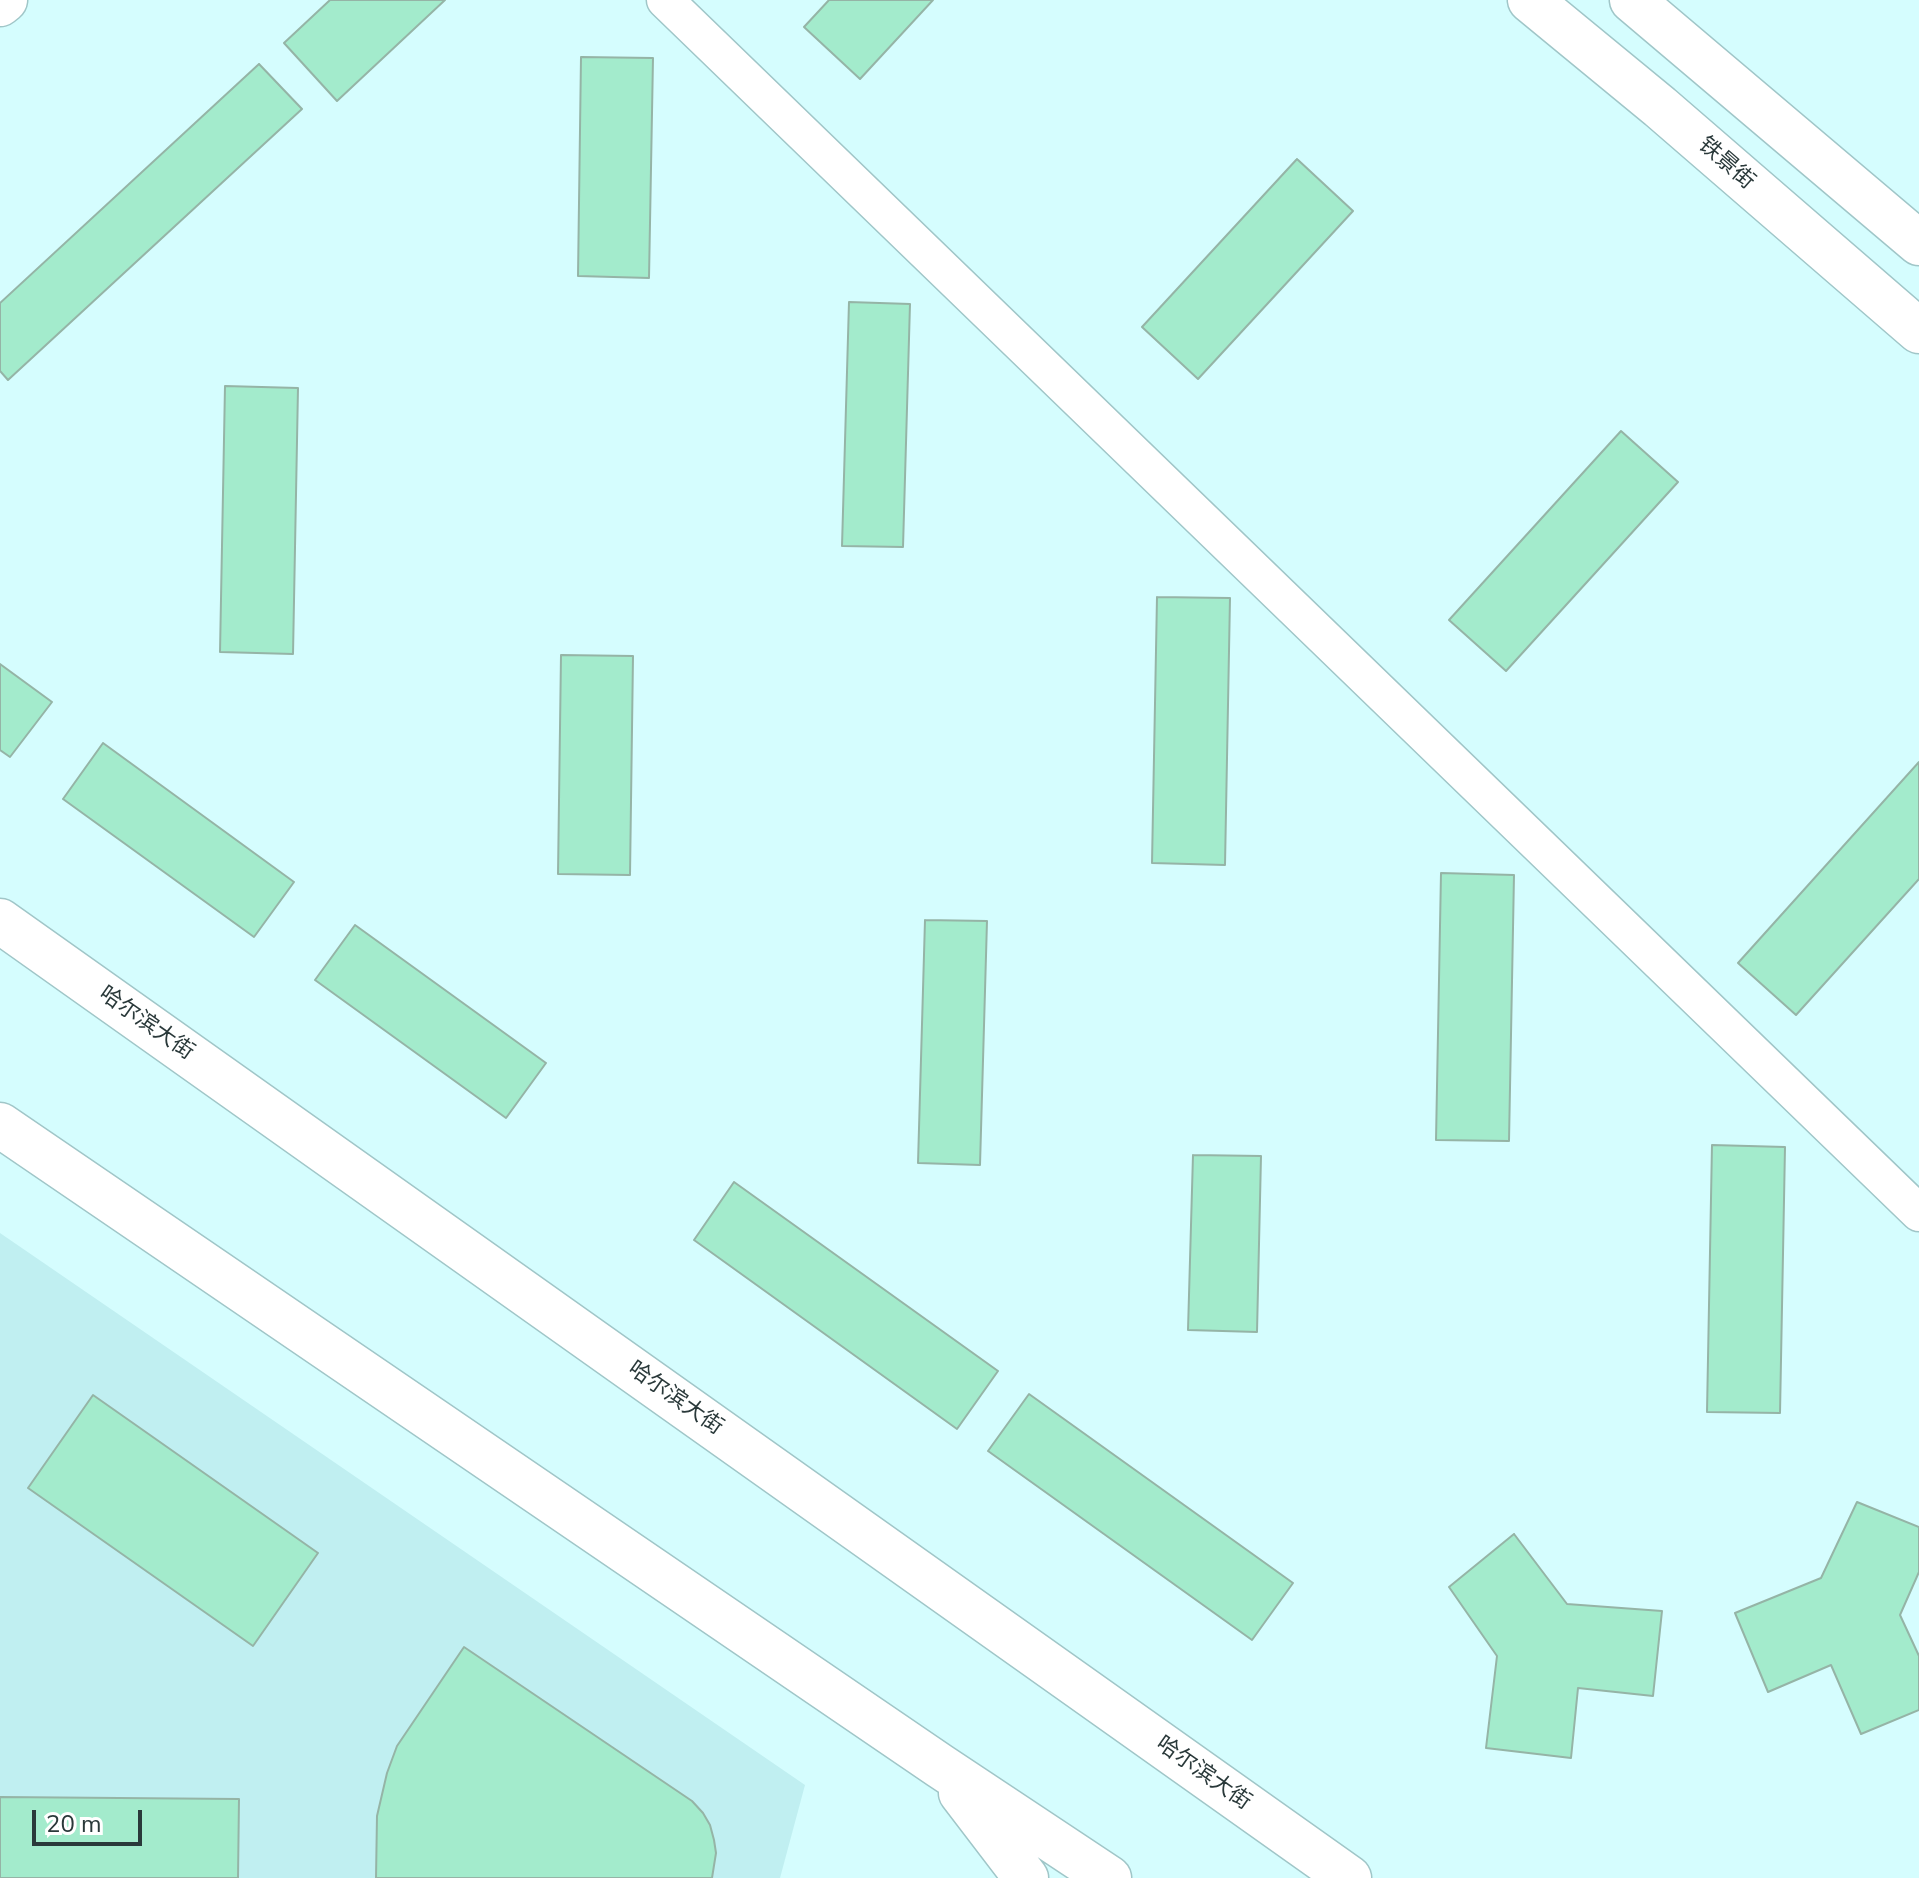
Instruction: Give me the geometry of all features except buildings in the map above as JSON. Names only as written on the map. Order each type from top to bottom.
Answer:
[{"type":"main road","points":[[0,4],[5,0]]},
{"type":"main road","name":"铁景街","points":[[1530,0],[1660,107],[1919,331]]},
{"type":"main road","points":[[1632,0],[1919,243]]},
{"type":"main road","name":"哈尔滨大街","points":[[0,921],[1349,1878]]},
{"type":"main road","points":[[0,1125],[1109,1878]]},
{"type":"main road","points":[[940,1766],[1026,1878]]},
{"type":"street","points":[[665,0],[1919,1213]]},
{"type":"shaded area","points":[[0,1233],[805,1785],[780,1878],[0,1878]]}]
